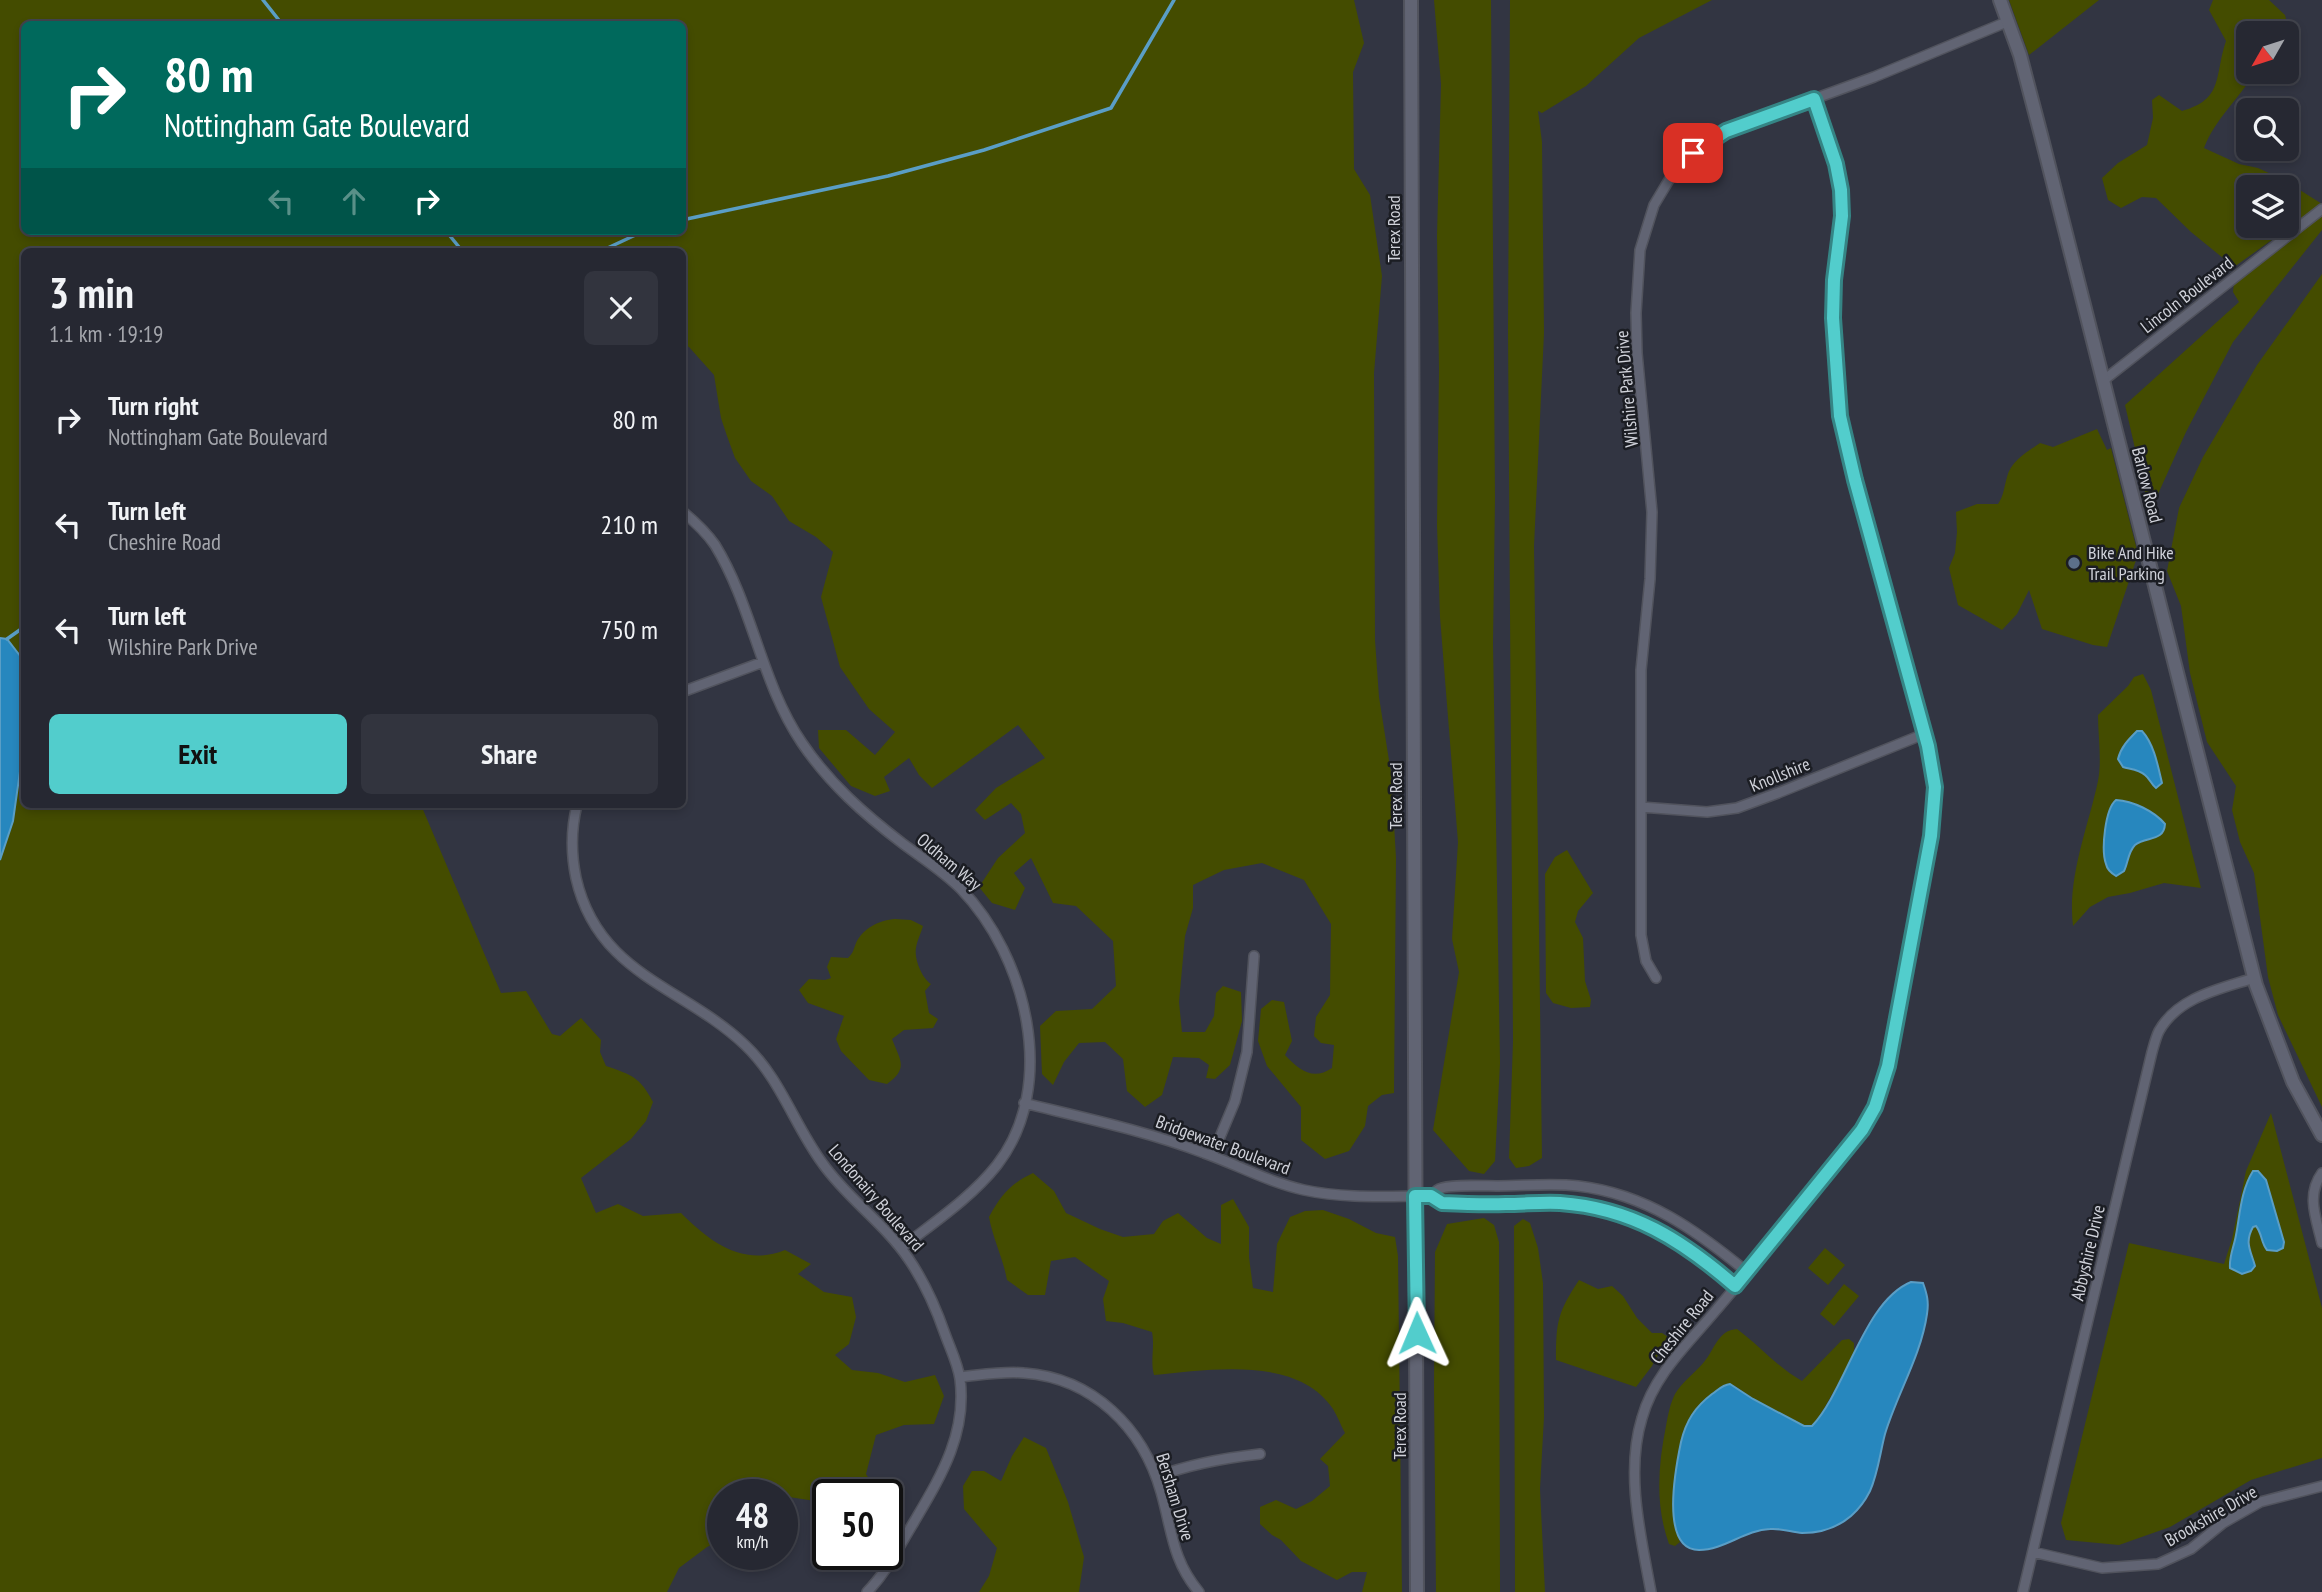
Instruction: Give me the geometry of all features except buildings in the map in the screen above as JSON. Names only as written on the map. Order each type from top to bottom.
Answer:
[{"type":"main road","name":"Terex Road","points":[[1411,0],[1417,1592]]},
{"type":"main road","name":"Barlow Road","points":[[2000,0],[2026,76],[2254,978],[2293,1082],[2322,1135]]},
{"type":"street","name":"Wilshire Park Drive","points":[[1656,978],[1646,961],[1641,935],[1641,670],[1652,533],[1637,326],[1638,266],[1654,205],[1666,184],[1693,153],[1726,131],[2009,21]]},
{"type":"street","name":"Cheshire Road","points":[[1651,1592],[1636,1491],[1635,1454],[1641,1418],[1650,1395],[1676,1355],[1846,1153],[1862,1130],[1880,1093],[1888,1066],[1934,815],[1934,773],[1840,416],[1833,318],[1834,280],[1842,216],[1841,190],[1836,164],[1814,99]]},
{"type":"street","name":"Lincoln Boulevard","points":[[2104,380],[2322,209]]},
{"type":"street","name":"Oldham Way","points":[[686,515],[713,543],[727,568],[775,695],[794,730],[839,789],[871,819],[960,888],[990,925],[1013,970],[1026,1014],[1029,1056],[1024,1103],[1009,1146],[997,1165],[972,1191],[901,1248]]},
{"type":"street","points":[[686,691],[764,662]]},
{"type":"street","name":"Knollshire","points":[[1641,807],[1707,812],[1737,808],[1924,734]]},
{"type":"street","name":"Londonairy Boulevard","points":[[576,808],[573,825],[574,868],[583,901],[604,939],[639,972],[744,1044],[778,1084],[822,1163],[842,1189],[901,1248],[931,1299],[960,1377],[959,1426],[948,1461],[886,1569],[867,1592]]},
{"type":"street","points":[[1212,1156],[1235,1101],[1247,1052],[1254,956]]},
{"type":"street","name":"Abbyshire Drive","points":[[2023,1592],[2159,1030],[2174,1013],[2196,997],[2254,978]]},
{"type":"street","name":"Bridgewater Boulevard","points":[[1024,1103],[1115,1125],[1212,1156],[1271,1182],[1306,1190],[1351,1195],[1431,1196]]},
{"type":"street","points":[[2322,1173],[2313,1189],[2312,1198],[2322,1243]]},
{"type":"street","points":[[1735,1286],[1699,1256],[1661,1231],[1631,1217],[1578,1205],[1442,1203],[1431,1196],[1440,1188],[1558,1185],[1608,1191],[1637,1201],[1686,1225],[1748,1272]]},
{"type":"street","points":[[1557,1203],[1558,1185]]},
{"type":"street","points":[[1631,1217],[1637,1201]]},
{"type":"street","name":"Bersham Drive","points":[[960,1377],[1003,1372],[1045,1376],[1081,1388],[1115,1412],[1129,1427],[1147,1455],[1156,1477],[1176,1553],[1199,1592]]},
{"type":"street","points":[[1156,1477],[1192,1464],[1260,1454]]},
{"type":"street","name":"Brookshire Drive","points":[[2034,1552],[2102,1568],[2158,1564],[2191,1549],[2223,1523],[2260,1502],[2322,1486]]},
{"type":"green space","points":[[0,0],[1354,0],[1364,43],[1353,72],[1354,169],[1370,195],[1382,276],[1374,373],[1375,640],[1379,697],[1391,773],[1396,858],[1394,1093],[1382,1095],[1368,1106],[1365,1126],[1349,1151],[1325,1159],[1301,1140],[1301,1107],[1267,1066],[1258,1041],[1261,1009],[1272,1000],[1284,1002],[1292,1041],[1285,1055],[1312,1074],[1332,1068],[1334,1045],[1321,1043],[1314,1036],[1316,1017],[1330,995],[1331,924],[1304,880],[1262,863],[1224,870],[1193,885],[1193,908],[1185,936],[1179,1002],[1182,1032],[1205,1032],[1214,1016],[1216,993],[1223,986],[1241,992],[1242,1021],[1230,1065],[1215,1079],[1206,1078],[1209,1065],[1199,1058],[1173,1057],[1162,1095],[1145,1107],[1127,1091],[1123,1059],[1105,1042],[1079,1043],[1064,1062],[1053,1085],[1042,1074],[1040,1026],[1056,1011],[1092,1009],[1116,986],[1113,941],[1076,906],[1053,903],[1031,858],[1014,873],[1025,888],[1015,910],[992,903],[979,887],[998,858],[1025,833],[1021,814],[1011,803],[985,820],[975,810],[996,788],[1045,758],[1018,725],[932,788],[919,775],[909,758],[884,777],[890,791],[875,796],[851,786],[819,748],[818,730],[846,730],[875,755],[895,732],[869,709],[840,667],[821,597],[833,552],[816,537],[789,521],[772,496],[751,481],[735,458],[727,436],[721,418],[714,375],[686,346],[686,248],[21,248],[21,808],[422,808],[501,993],[526,991],[552,1034],[560,1036],[581,1018],[601,1040],[600,1052],[606,1066],[634,1078],[644,1087],[653,1102],[646,1121],[631,1139],[581,1178],[596,1213],[618,1204],[643,1216],[681,1213],[728,1249],[755,1255],[785,1250],[811,1264],[798,1274],[824,1292],[852,1297],[856,1317],[849,1344],[835,1355],[852,1370],[878,1373],[905,1382],[935,1375],[944,1396],[934,1424],[904,1425],[876,1435],[866,1474],[869,1479],[812,1479],[812,1501],[798,1498],[798,1479],[707,1479],[707,1547],[679,1568],[667,1592],[0,1592]]},
{"type":"green space","points":[[1434,0],[1491,0],[1495,498],[1493,643],[1500,1063],[1495,1161],[1484,1174],[1469,1171],[1433,1130],[1459,972],[1452,939],[1458,842],[1440,617],[1437,525],[1437,236],[1441,84]]},
{"type":"green space","points":[[1510,0],[1712,0],[1639,38],[1586,86],[1542,113],[1538,111],[1542,142],[1544,333],[1534,546],[1542,1158],[1529,1166],[1516,1168],[1509,1158],[1513,1041],[1508,329]]},
{"type":"green space","points":[[2009,0],[2099,0],[2029,55]]},
{"type":"green space","points":[[2213,0],[2269,0],[2285,15],[2287,21],[2236,21],[2236,84],[2247,84],[2214,128],[2204,148],[2239,164],[2273,175],[2236,175],[2236,238],[2275,238],[2234,267],[2191,232],[2156,198],[2142,197],[2121,208],[2108,200],[2102,178],[2118,163],[2147,145],[2153,118],[2152,100],[2159,95],[2182,111],[2205,100],[2215,85],[2226,41],[2209,10]]},
{"type":"green space","points":[[2299,189],[2322,204],[2299,220]]},
{"type":"green space","points":[[2322,215],[2322,230],[2233,342],[2186,432],[2158,494],[2150,503],[2146,496],[2125,405],[2239,302],[2233,292],[2234,283],[2292,238],[2299,238],[2299,233]]},
{"type":"green space","points":[[2322,274],[2322,1107],[2278,1015],[2268,977],[2254,873],[2240,842],[2232,810],[2236,786],[2207,742],[2190,673],[2181,606],[2167,571],[2179,508],[2203,457],[2257,365]]},
{"type":"green space","points":[[2097,429],[2107,450],[2111,448],[2138,554],[2107,647],[2042,629],[2029,590],[2017,614],[2002,630],[1958,605],[1949,568],[1955,553],[1956,512],[1977,504],[1998,504],[2012,466],[2040,443],[2053,447]]},
{"type":"green space","points":[[2143,674],[2151,690],[2201,888],[2164,883],[2108,897],[2090,907],[2073,926],[2076,871],[2099,773],[2098,715],[2134,677]]},
{"type":"green space","points":[[1567,850],[1593,893],[1578,911],[1575,922],[1583,938],[1585,981],[1591,1000],[1590,1007],[1571,1008],[1553,1003],[1546,993],[1545,874],[1555,857]]},
{"type":"green space","points":[[895,919],[911,920],[923,926],[916,957],[922,973],[931,984],[925,991],[929,1013],[938,1019],[933,1028],[904,1030],[892,1039],[901,1063],[898,1073],[887,1084],[869,1080],[841,1051],[836,1039],[844,1016],[808,1003],[799,990],[809,979],[831,978],[827,967],[831,957],[848,958],[867,929]]},
{"type":"green space","points":[[2271,1113],[2322,1308],[2322,1458],[2251,1480],[2170,1527],[2119,1545],[2066,1540],[2061,1523],[2129,1243],[2224,1264],[2246,1171]]},
{"type":"green space","points":[[1033,1173],[1054,1191],[1066,1213],[1123,1237],[1154,1234],[1163,1221],[1178,1213],[1207,1238],[1221,1244],[1221,1205],[1233,1199],[1249,1227],[1253,1288],[1273,1292],[1277,1244],[1290,1217],[1305,1211],[1323,1210],[1376,1233],[1395,1237],[1398,1256],[1402,1592],[1362,1592],[1367,1572],[1352,1572],[1337,1580],[1301,1561],[1281,1540],[1260,1524],[1260,1507],[1276,1500],[1296,1509],[1312,1501],[1330,1486],[1328,1466],[1320,1459],[1345,1433],[1333,1409],[1317,1392],[1298,1380],[1251,1370],[1225,1369],[1154,1375],[1152,1332],[1106,1321],[1103,1299],[1109,1281],[1075,1257],[1051,1261],[1045,1295],[1028,1295],[1007,1280],[989,1217],[1007,1191]]},
{"type":"green space","points":[[1484,1218],[1494,1225],[1499,1242],[1500,1592],[1436,1592],[1435,1252],[1447,1224]]},
{"type":"green space","points":[[1523,1219],[1530,1223],[1538,1248],[1543,1283],[1544,1417],[1540,1489],[1545,1592],[1515,1592],[1514,1226]]},
{"type":"green space","points":[[1825,1248],[1845,1265],[1828,1285],[1808,1268]]},
{"type":"green space","points":[[1579,1280],[1598,1289],[1612,1286],[1652,1333],[1662,1333],[1668,1337],[1652,1366],[1636,1387],[1556,1360],[1560,1317]]},
{"type":"green space","points":[[1844,1284],[1859,1296],[1834,1326],[1820,1314]]},
{"type":"green space","points":[[1737,1329],[1802,1381],[1842,1340],[1849,1339],[1854,1343],[1854,1356],[1818,1419],[1811,1426],[1804,1426],[1753,1399],[1735,1386],[1675,1528],[1680,1542],[1675,1546],[1669,1544],[1665,1529],[1659,1485],[1670,1406],[1678,1389],[1704,1362],[1721,1336]]},
{"type":"green space","points":[[1024,1437],[1046,1448],[1068,1502],[1084,1557],[1079,1592],[979,1592],[989,1576],[997,1548],[964,1509],[963,1486],[972,1471],[984,1471],[1001,1481]]},
{"type":"water","points":[[0,638],[7,639],[21,657],[21,764],[13,821],[0,860]]},
{"type":"water","points":[[2137,731],[2142,731],[2146,736],[2155,756],[2162,783],[2156,788],[2143,773],[2123,767],[2118,759],[2123,747]]},
{"type":"water","points":[[2116,800],[2143,807],[2165,824],[2161,834],[2135,845],[2124,871],[2116,876],[2107,868],[2104,849],[2109,812]]},
{"type":"water","points":[[2253,1171],[2258,1171],[2266,1180],[2284,1242],[2283,1248],[2277,1251],[2267,1250],[2258,1229],[2253,1227],[2249,1242],[2255,1266],[2251,1271],[2242,1274],[2230,1268],[2230,1259],[2243,1194]]},
{"type":"water","points":[[1911,1282],[1923,1283],[1926,1291],[1928,1306],[1924,1330],[1885,1434],[1873,1484],[1859,1508],[1840,1524],[1822,1531],[1802,1533],[1778,1529],[1761,1530],[1708,1549],[1699,1550],[1687,1546],[1679,1536],[1674,1522],[1674,1487],[1683,1434],[1696,1409],[1718,1389],[1730,1384],[1804,1426],[1812,1426],[1835,1391],[1880,1307],[1895,1292]]},
{"type":"waterway","points":[[263,0],[280,21]]},
{"type":"waterway","points":[[686,219],[888,176],[984,150],[1111,108],[1174,0]]},
{"type":"waterway","points":[[449,235],[460,248]]},
{"type":"waterway","points":[[608,248],[635,235]]},
{"type":"waterway","points":[[7,639],[21,629]]},
{"type":"place","name":"Bike And Hike Trail Parking","points":[[2074,563]]},
{"type":"route","points":[[1417,1333],[1415,1196],[1431,1196],[1442,1203],[1578,1205],[1631,1217],[1661,1231],[1699,1256],[1735,1286],[1846,1153],[1862,1130],[1875,1107],[1888,1066],[1931,836],[1935,787],[1928,746],[1840,416],[1833,318],[1834,280],[1842,216],[1836,164],[1814,99],[1726,131],[1693,153]]}]
